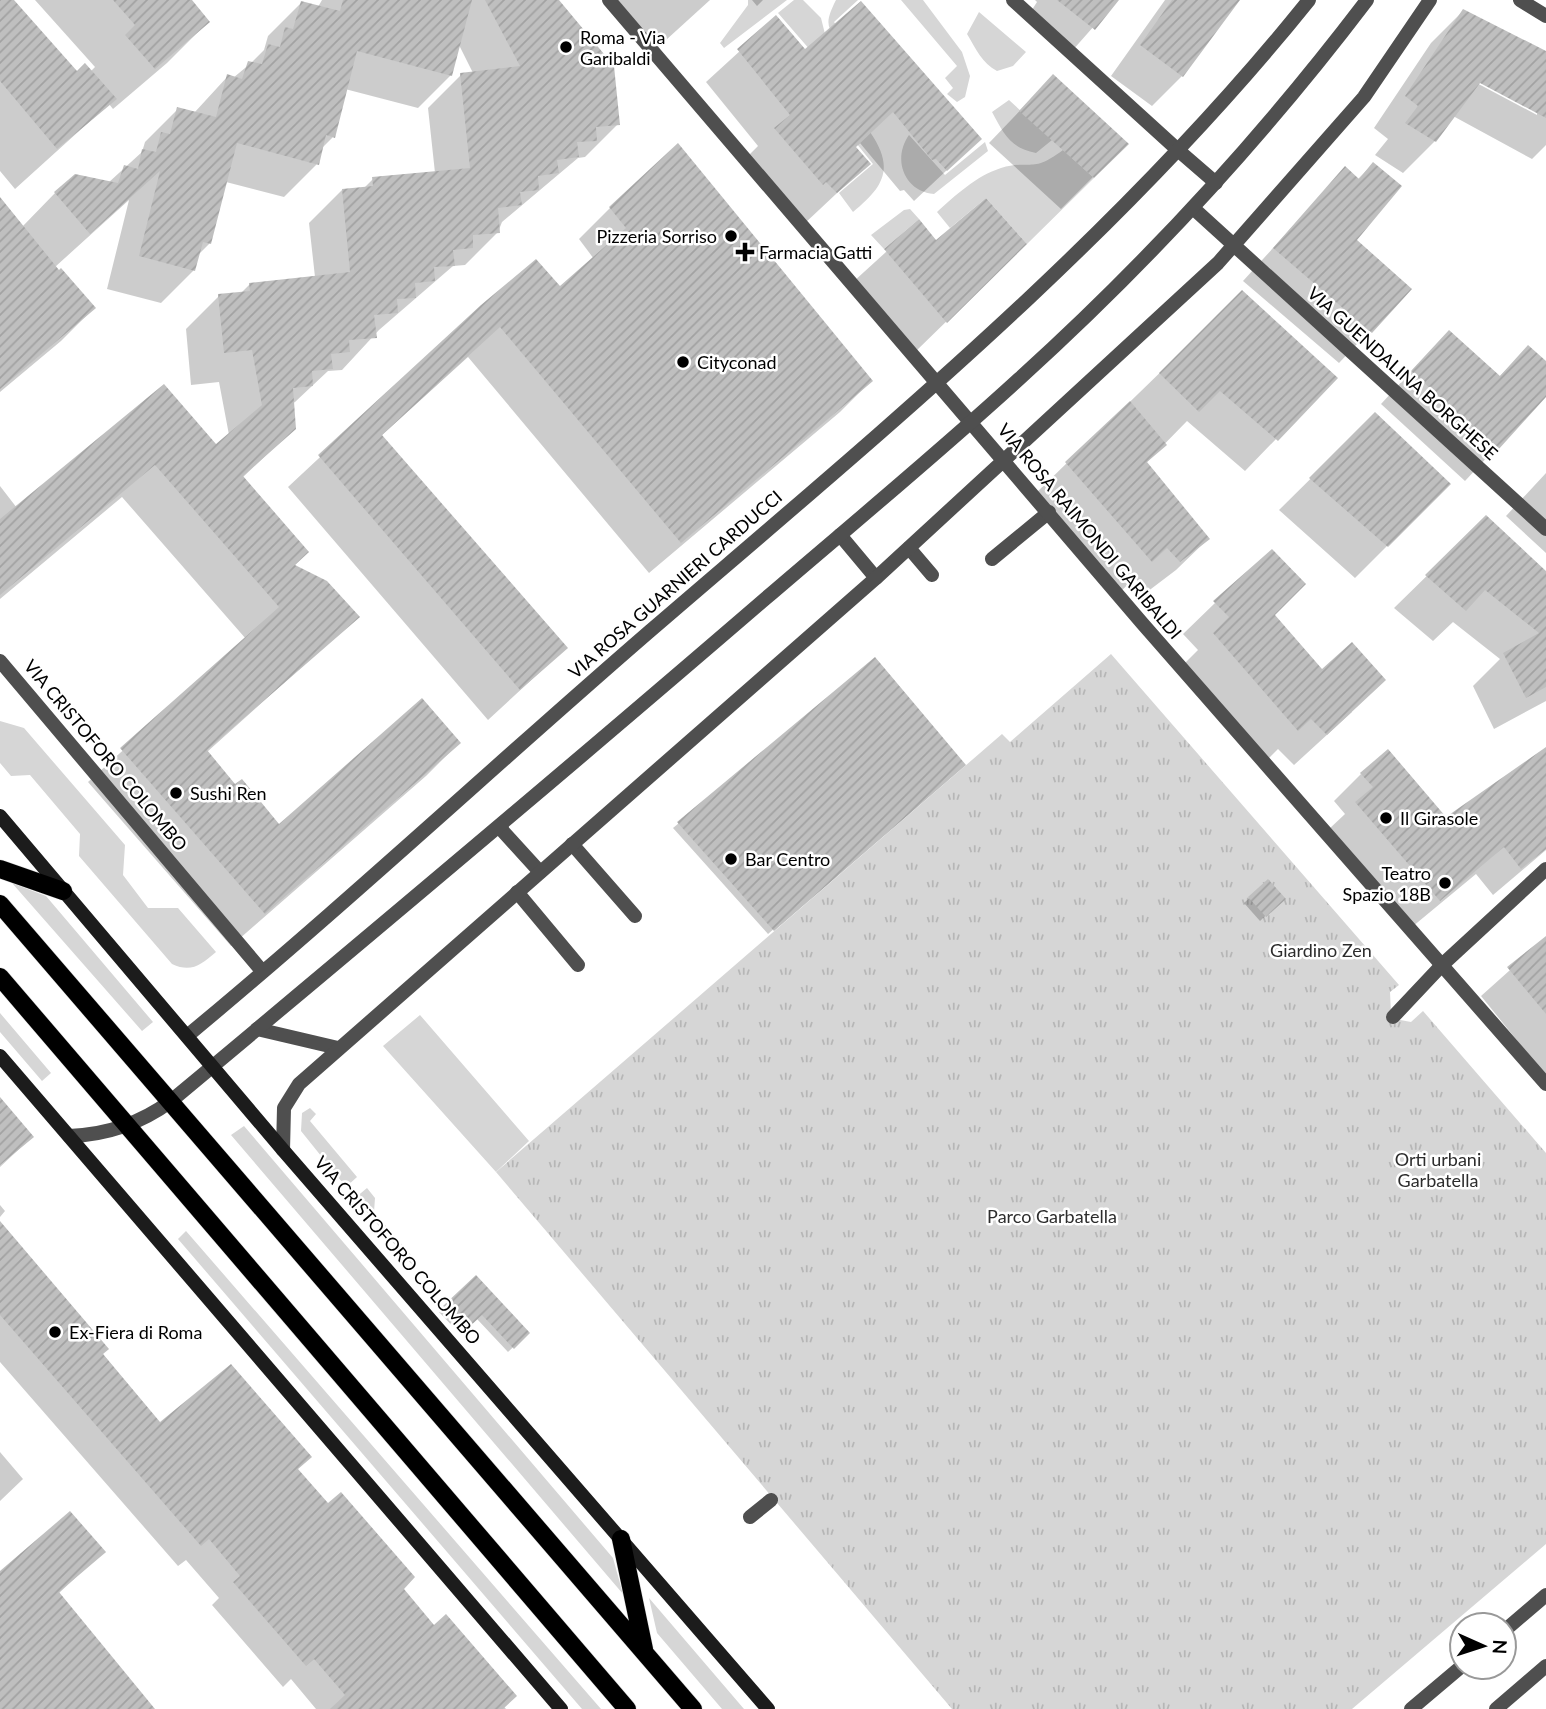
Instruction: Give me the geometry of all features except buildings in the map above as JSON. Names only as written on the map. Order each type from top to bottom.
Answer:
[{"type":"main road","name":"VIA CRISTOFORO COLOMBO","points":[[0,816],[283,1150],[768,1709]]},
{"type":"main road","points":[[0,869],[63,891]]},
{"type":"main road","points":[[0,904],[692,1709]]},
{"type":"main road","points":[[0,977],[627,1709]]},
{"type":"main road","points":[[0,1056],[561,1709]]},
{"type":"main road","points":[[621,1539],[645,1653]]},
{"type":"street","name":"VIA ROSA RAIMONDI GARIBALDI","points":[[609,0],[1546,1084]]},
{"type":"street","points":[[1013,0],[1216,183]]},
{"type":"street","name":"VIA ROSA GUARNIERI CARDUCCI","points":[[187,1036],[938,381],[1180,151],[1251,73],[1309,0]]},
{"type":"street","points":[[69,1136],[98,1133],[128,1124],[171,1101],[499,828],[972,421],[1095,307],[1216,183],[1305,82],[1367,0]]},
{"type":"street","points":[[283,1150],[283,1115],[288,1099],[299,1084],[876,578],[1126,350],[1234,245],[1364,97],[1430,0]]},
{"type":"street","points":[[1520,0],[1546,16]]},
{"type":"street","points":[[1192,208],[1234,245]]},
{"type":"street","name":"VIA GUENDALINA BORGHESE","points":[[1234,245],[1546,529]]},
{"type":"street","points":[[992,559],[1049,512]]},
{"type":"street","points":[[840,535],[876,578]]},
{"type":"street","points":[[909,548],[932,575]]},
{"type":"street","name":"VIA CRISTOFORO COLOMBO","points":[[0,661],[262,971]]},
{"type":"street","points":[[499,828],[540,872]]},
{"type":"street","points":[[572,844],[635,916]]},
{"type":"street","points":[[1393,1017],[1442,965],[1546,869]]},
{"type":"street","points":[[517,892],[578,965]]},
{"type":"street","points":[[257,1029],[338,1048]]},
{"type":"street","points":[[750,1517],[771,1500]]},
{"type":"street","points":[[1518,1619],[1546,1595]]},
{"type":"street","points":[[1496,1709],[1546,1667]]},
{"type":"street","points":[[1411,1709],[1448,1678]]},
{"type":"green space","points":[[748,0],[787,0],[724,48],[720,43],[748,5]]},
{"type":"green space","points":[[794,0],[803,0],[821,18],[825,34],[811,51],[778,13]]},
{"type":"green space","points":[[836,0],[858,0],[834,22],[854,49],[830,29],[829,18]]},
{"type":"green space","points":[[901,0],[923,0],[962,52],[970,76],[965,97],[957,102],[947,94],[953,88],[945,78],[957,66]]},
{"type":"green space","points":[[979,12],[1026,52],[1013,66],[997,71],[987,64],[976,50],[967,34]]},
{"type":"green space","points":[[1009,100],[1052,140],[1036,153],[1014,144],[992,112]]},
{"type":"green space","points":[[844,128],[870,132],[878,145],[884,167],[879,185],[853,212],[839,193],[873,164]]},
{"type":"green space","points":[[909,135],[945,175],[985,142],[988,151],[934,194],[924,192],[908,180],[904,172],[902,154]]},
{"type":"green space","points":[[1063,150],[1094,178],[1027,244],[986,198],[950,228],[937,212],[967,187],[992,171],[1044,162]]},
{"type":"green space","points":[[910,209],[919,219],[884,249],[871,235],[904,210]]},
{"type":"green space","name":"Parco Garbatella","points":[[1111,654],[1399,985],[1390,992],[1391,1013],[1395,1019],[1411,1022],[1423,1011],[1546,1153],[1546,1544],[1467,1611],[1448,1611],[1448,1627],[1352,1709],[952,1709],[496,1172],[1002,734],[1010,742]]},
{"type":"green space","points":[[0,721],[24,728],[125,845],[123,875],[148,908],[178,908],[216,952],[190,968],[172,964],[79,856],[80,834],[30,775],[11,776],[0,763]]},
{"type":"green space","points":[[12,883],[46,896],[153,1022],[142,1031]]},
{"type":"green space","points":[[0,1013],[51,1073],[42,1081],[0,1032]]},
{"type":"green space","points":[[420,1015],[529,1141],[496,1172],[383,1046]]},
{"type":"green space","points":[[310,1108],[316,1114],[310,1121],[357,1177],[346,1187],[301,1131],[302,1113]]},
{"type":"green space","points":[[244,1126],[613,1558],[623,1594],[231,1135]]},
{"type":"green space","points":[[367,1188],[375,1198],[374,1212],[418,1263],[414,1267],[355,1198]]},
{"type":"green space","points":[[186,1231],[601,1709],[582,1709],[178,1239]]},
{"type":"green space","points":[[649,1598],[744,1709],[722,1709],[657,1633]]},
{"type":"place","name":"Roma - Via Garibaldi","points":[[566,47]]},
{"type":"place","name":"Pizzeria Sorriso","points":[[731,236]]},
{"type":"place","name":"Farmacia Gatti","points":[[745,252]]},
{"type":"place","name":"Cityconad","points":[[683,362]]},
{"type":"place","name":"Sushi Ren","points":[[176,793]]},
{"type":"place","name":"Il Girasole","points":[[1386,818]]},
{"type":"place","name":"Bar Centro","points":[[731,859]]},
{"type":"place","name":"Teatro Spazio 18B","points":[[1445,883]]},
{"type":"place","name":"Ex-Fiera di Roma","points":[[55,1332]]},
{"type":"park label","name":"Giardino Zen","points":[[1321,950]]},
{"type":"park label","name":"Orti urbani Garbatella","points":[[1438,1169]]}]
